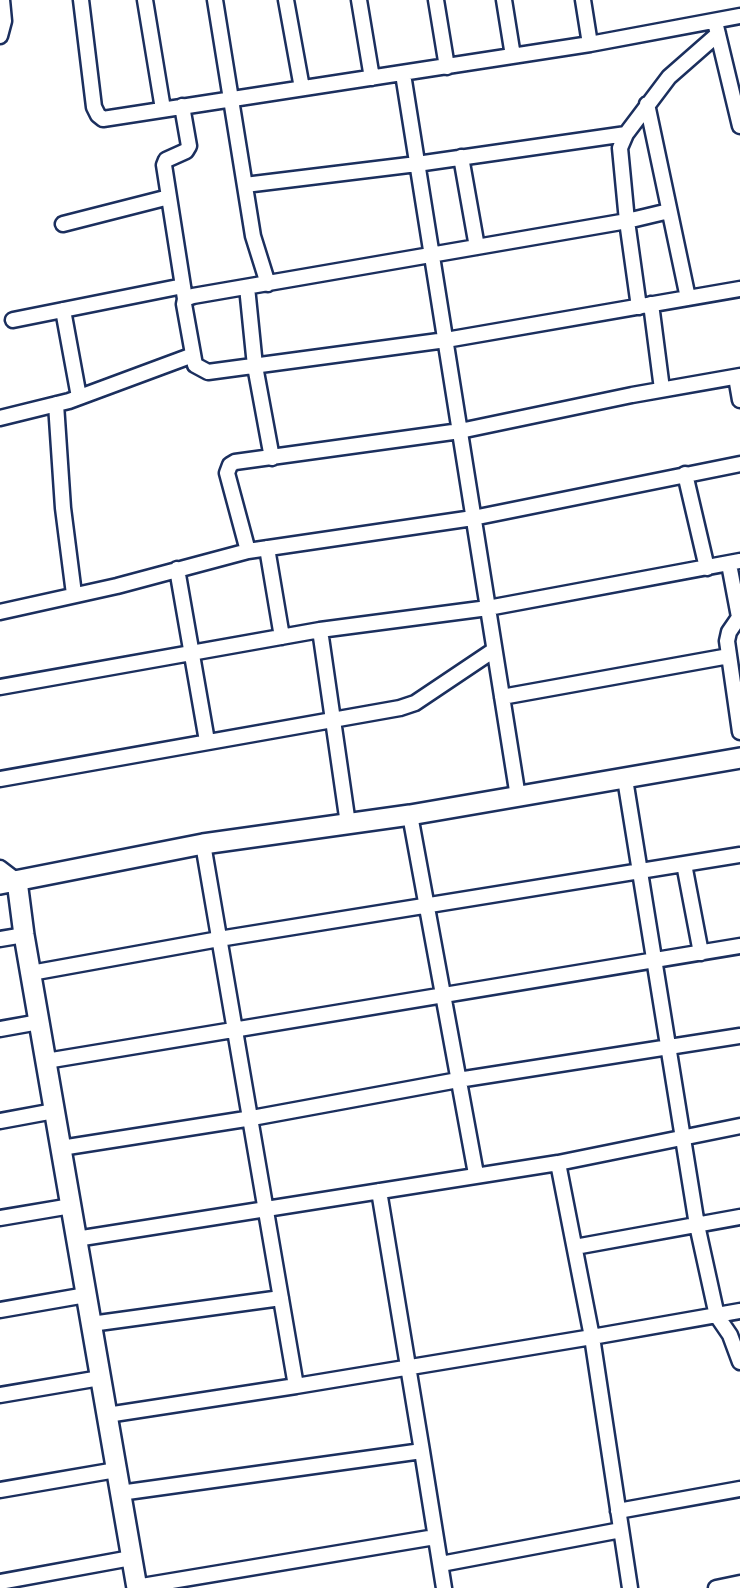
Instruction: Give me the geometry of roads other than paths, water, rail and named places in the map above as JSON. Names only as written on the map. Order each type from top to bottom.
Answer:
[{"type":"street","points":[[0,36],[4,20],[2,0]]},
{"type":"street","points":[[81,0],[94,107],[103,120],[590,44],[717,27],[740,16]]},
{"type":"street","points":[[145,0],[163,109]]},
{"type":"street","points":[[215,0],[253,236],[268,284]]},
{"type":"street","points":[[286,0],[302,89]]},
{"type":"street","points":[[359,0],[372,78]]},
{"type":"street","points":[[436,0],[447,67]]},
{"type":"street","points":[[504,0],[513,56]]},
{"type":"street","points":[[583,0],[590,44]]},
{"type":"street","points":[[662,389],[626,221],[620,148],[626,134],[647,104],[717,27]]},
{"type":"street","points":[[717,27],[738,106],[740,126]]},
{"type":"street","points":[[403,74],[518,797]]},
{"type":"street","points":[[647,104],[688,298]]},
{"type":"street","points":[[182,106],[189,146],[186,151],[166,160],[164,165],[195,365],[208,372],[446,340],[740,289]]},
{"type":"street","points":[[245,185],[626,134]]},
{"type":"street","points":[[461,157],[477,247]]},
{"type":"street","points":[[63,225],[169,197]]},
{"type":"street","points":[[13,320],[184,292],[247,288],[626,221],[669,211]]},
{"type":"street","points":[[247,288],[255,366],[272,458]]},
{"type":"street","points":[[63,310],[79,397]]},
{"type":"street","points":[[0,418],[79,397],[193,355]]},
{"type":"street","points":[[248,551],[227,468],[235,462],[460,431],[662,389],[738,377],[740,400]]},
{"type":"street","points":[[56,404],[63,508],[74,594]]},
{"type":"street","points":[[0,612],[117,586],[248,551],[473,518],[740,464]]},
{"type":"street","points":[[685,474],[707,568]]},
{"type":"street","points":[[267,548],[282,637]]},
{"type":"street","points":[[0,687],[320,630],[488,608],[735,562],[740,616],[729,632],[727,641],[740,732]]},
{"type":"street","points":[[177,569],[206,741]]},
{"type":"street","points":[[320,630],[348,824]]},
{"type":"street","points":[[0,779],[400,708],[415,703],[494,650]]},
{"type":"street","points":[[502,697],[729,656]]},
{"type":"street","points":[[9,882],[203,844],[410,815],[740,758]]},
{"type":"street","points":[[625,779],[697,1225],[717,1315],[730,1335],[740,1362]]},
{"type":"street","points":[[410,815],[475,1174]]},
{"type":"street","points":[[203,844],[296,1386]]},
{"type":"street","points":[[31,973],[219,939],[740,855]]},
{"type":"street","points":[[684,864],[701,953]]},
{"type":"street","points":[[0,868],[9,882],[24,935],[136,1588],[435,1537]]},
{"type":"street","points":[[0,939],[24,935]]},
{"type":"street","points":[[46,1060],[740,946]]},
{"type":"street","points":[[0,1029],[39,1023]]},
{"type":"street","points":[[61,1148],[252,1118],[458,1080],[740,1036]]},
{"type":"street","points":[[0,1121],[54,1111]]},
{"type":"street","points":[[76,1239],[558,1163],[740,1126]]},
{"type":"street","points":[[558,1163],[592,1337],[631,1588]]},
{"type":"street","points":[[379,1191],[444,1588]]},
{"type":"street","points":[[0,1218],[71,1206]]},
{"type":"street","points":[[575,1247],[740,1217]]},
{"type":"street","points":[[0,1310],[86,1295]]},
{"type":"street","points":[[91,1324],[281,1298]]},
{"type":"street","points":[[107,1415],[408,1368],[740,1311]]},
{"type":"street","points":[[0,1395],[100,1378]]},
{"type":"street","points":[[120,1493],[422,1451]]},
{"type":"street","points":[[0,1490],[116,1471]]},
{"type":"street","points":[[618,1511],[740,1489]]},
{"type":"street","points":[[441,1564],[621,1530]]},
{"type":"street","points":[[0,1582],[131,1558]]},
{"type":"street","points":[[716,1588],[740,1583]]}]
